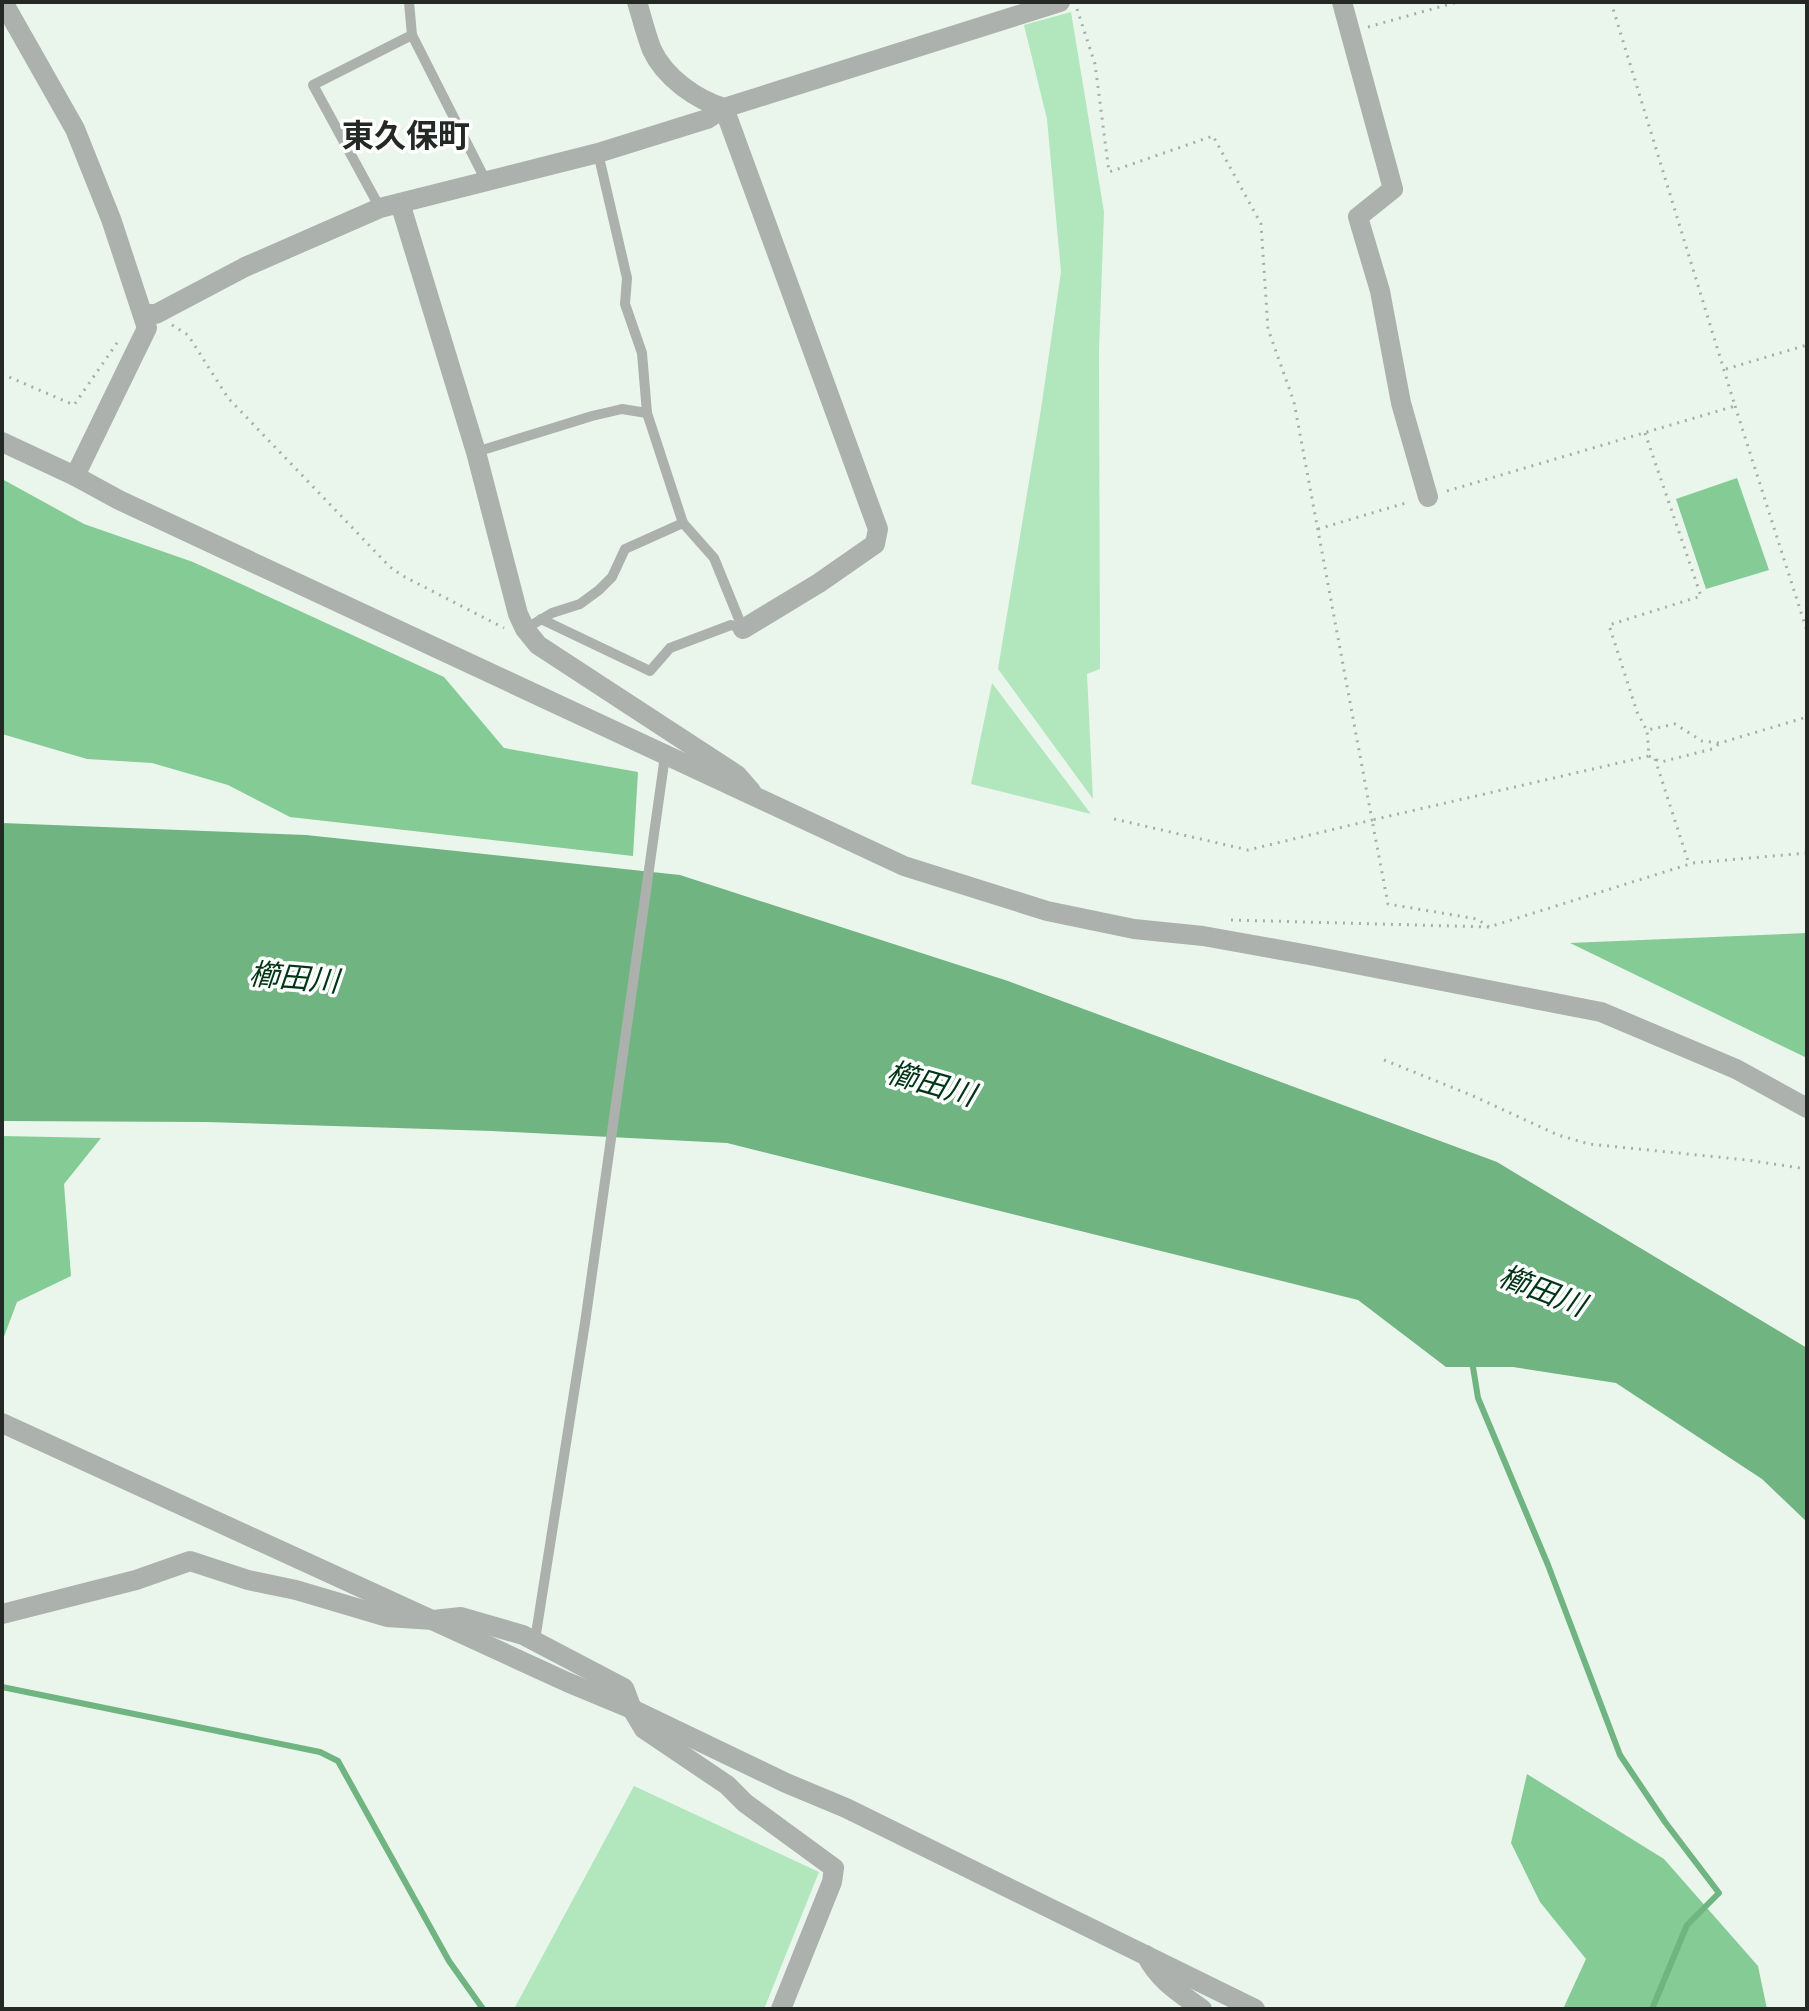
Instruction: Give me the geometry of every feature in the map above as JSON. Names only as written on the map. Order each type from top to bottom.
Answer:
[{"type":"street","points":[[3,2],[75,129],[150,314],[147,328],[75,476]]},
{"type":"street","points":[[637,2],[652,51],[664,70],[704,102],[724,108]]},
{"type":"street","points":[[150,314],[245,267],[390,206],[598,153],[707,119],[724,108],[1060,2]]},
{"type":"street","points":[[1342,2],[1393,189],[1358,217],[1380,291],[1401,403],[1428,497]]},
{"type":"street","points":[[724,108],[878,529],[875,544],[819,583],[743,629]]},
{"type":"street","points":[[390,206],[476,452],[518,614],[533,624],[538,645],[737,775],[758,799]]},
{"type":"street","points":[[2,442],[663,766],[758,799],[904,866],[974,890],[1062,914],[1134,929],[1203,936],[1601,1012],[1736,1069],[1807,1108]]},
{"type":"street","points":[[2,1423],[846,1808],[1255,2009]]},
{"type":"street","points":[[2,1614],[136,1580],[190,1561],[248,1580],[296,1590],[387,1617],[433,1620],[461,1617],[535,1640],[624,1688],[644,1729],[727,1785],[745,1803],[834,1868],[832,1882],[781,2009]]},
{"type":"street","points":[[1146,1955],[1154,1972],[1163,1981],[1202,2009]]},
{"type":"lane","points":[[409,2],[412,35],[486,181]]},
{"type":"lane","points":[[390,206],[313,85],[412,35]]},
{"type":"lane","points":[[598,153],[627,278],[625,304],[642,353],[647,413],[683,523],[714,558],[743,629]]},
{"type":"lane","points":[[476,452],[622,409],[647,413]]},
{"type":"lane","points":[[533,624],[580,604],[599,590],[612,577],[625,549],[683,523]]},
{"type":"lane","points":[[533,624],[650,671],[670,648],[731,625],[743,629]]},
{"type":"lane","points":[[535,1640],[598,1234],[663,766]]},
{"type":"path","points":[[1075,2],[1095,64],[1109,172],[1213,136],[1261,224],[1268,329],[1294,402],[1388,904],[1477,919],[1489,927]]},
{"type":"path","points":[[1349,28],[1375,27],[1457,2]]},
{"type":"path","points":[[1611,2],[1807,631]]},
{"type":"path","points":[[150,314],[188,335],[228,398],[390,567],[538,645]]},
{"type":"path","points":[[2,374],[74,405],[122,337]]},
{"type":"path","points":[[1725,369],[1807,345]]},
{"type":"path","points":[[1318,529],[1735,406]]},
{"type":"path","points":[[1645,433],[1701,596],[1609,625],[1637,712],[1647,730],[1649,756]]},
{"type":"path","points":[[1110,818],[1248,850],[1649,756],[1661,762],[1712,749],[1720,743],[1807,717]]},
{"type":"path","points":[[1647,730],[1675,724],[1702,741],[1720,743]]},
{"type":"path","points":[[1655,759],[1689,864]]},
{"type":"path","points":[[1203,936],[1234,919],[1489,927],[1689,864],[1807,853]]},
{"type":"path","points":[[1384,1060],[1558,1135],[1589,1144],[1807,1169]]},
{"type":"shaded area","points":[[1071,12],[1104,212],[1099,351],[1100,669],[1087,674],[1093,799],[998,669],[1061,272],[1047,119],[1024,25]]},
{"type":"shaded area","points":[[1737,478],[1769,570],[1706,589],[1676,499]]},
{"type":"shaded area","points":[[2,479],[84,524],[193,562],[444,677],[504,748],[638,772],[633,856],[290,817],[228,785],[152,763],[87,759],[2,734]]},
{"type":"shaded area","points":[[992,683],[1091,814],[971,784]]},
{"type":"shaded area","points":[[1807,933],[1807,1058],[1570,943]]},
{"type":"shaded area","points":[[2,1136],[101,1138],[64,1184],[71,1276],[17,1302],[2,1342]]},
{"type":"shaded area","points":[[1527,1774],[1664,1859],[1758,1966],[1767,2009],[1563,2009],[1586,1959],[1540,1902],[1511,1843]]},
{"type":"shaded area","points":[[634,1786],[819,1872],[764,2009],[514,2009]]},
{"type":"water","name":"櫛田川","points":[[2,823],[306,835],[680,875],[1008,981],[1497,1162],[1807,1348],[1807,1522],[1762,1479],[1616,1383],[1513,1367],[1446,1367],[1358,1300],[727,1143],[492,1131],[206,1122],[2,1121]]},
{"type":"waterway","points":[[1472,1361],[1478,1398],[1548,1565],[1620,1755],[1665,1822],[1719,1893],[1687,1925],[1652,2009]]},
{"type":"waterway","points":[[2,1687],[320,1752],[338,1761],[449,1961],[483,2009]]},
{"type":"district","name":"東久保町","points":[[406,136]]}]
